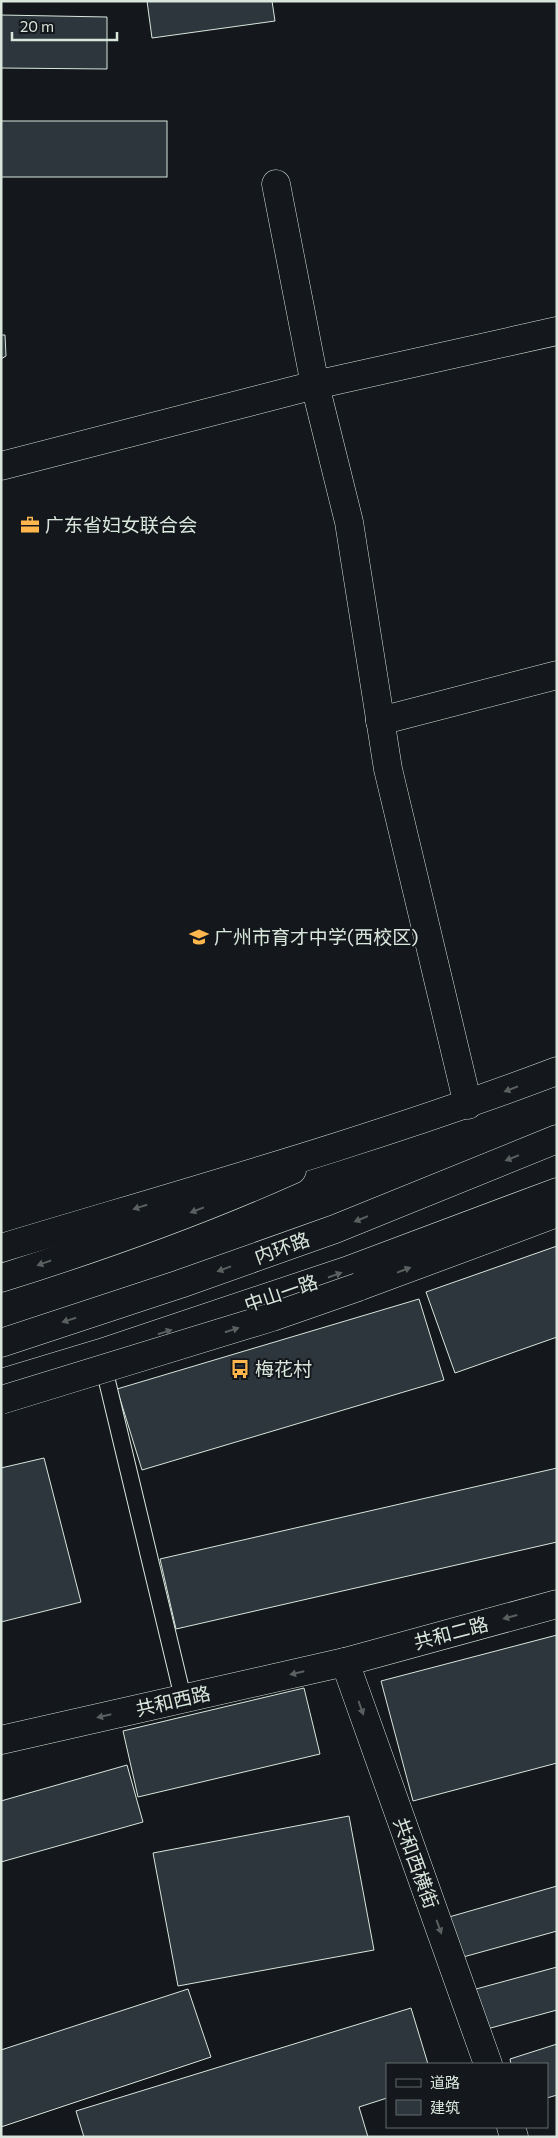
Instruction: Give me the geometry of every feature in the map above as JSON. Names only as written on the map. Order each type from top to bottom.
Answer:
[{"type":"main road","points":[[276,184],[316,385],[349,522],[388,769],[468,1105]]},
{"type":"main road","points":[[1,466],[316,385],[557,331]]},
{"type":"main road","points":[[380,721],[557,675]]},
{"type":"main road","points":[[1,1248],[355,1142],[468,1105],[557,1071]]},
{"type":"main road","name":"内环路","points":[[1,1343],[180,1284],[335,1229],[557,1139]]},
{"type":"main road","points":[[1,1278],[146,1229],[240,1193],[355,1142]]},
{"type":"main road","name":"中山一路","points":[[1,1383],[101,1353],[346,1271],[557,1192]]},
{"type":"main road","points":[[1,1400],[272,1317],[358,1287],[557,1212]]},
{"type":"main road","name":"共和二路","points":[[344,1662],[557,1604]]},
{"type":"main road","name":"共和西路","points":[[1,1740],[344,1662]]},
{"type":"main road","name":"共和西横街","points":[[344,1662],[488,2063]]},
{"type":"lane","points":[[101,1353],[183,1698]]},
{"type":"building","points":[[147,1],[272,1],[275,21],[152,38]]},
{"type":"building","points":[[1,15],[107,17],[107,69],[1,68]]},
{"type":"building","points":[[1,121],[167,121],[167,177],[1,177]]},
{"type":"building","points":[[1,335],[5,335],[6,356],[1,359]]},
{"type":"building","points":[[557,1246],[557,1337],[455,1373],[426,1292]]},
{"type":"building","points":[[419,1299],[444,1380],[142,1470],[117,1389]]},
{"type":"building","points":[[44,1458],[81,1602],[1,1622],[1,1468]]},
{"type":"building","points":[[557,1468],[557,1542],[176,1629],[160,1559]]},
{"type":"building","points":[[557,1635],[557,1763],[413,1801],[381,1681]]},
{"type":"building","points":[[304,1688],[320,1754],[138,1797],[123,1731]]},
{"type":"building","points":[[127,1765],[143,1822],[1,1862],[1,1801]]},
{"type":"building","points":[[349,1816],[374,1950],[178,1986],[153,1853]]},
{"type":"building","points":[[557,1886],[557,1931],[456,1959],[442,1919]]},
{"type":"building","points":[[557,1967],[557,2010],[487,2029],[476,1989]]},
{"type":"building","points":[[188,1989],[211,2057],[1,2127],[1,2050]]},
{"type":"building","points":[[411,2008],[428,2063],[386,2063],[386,2098],[359,2107],[368,2137],[84,2137],[76,2111]]},
{"type":"building","points":[[557,2044],[557,2095],[548,2098],[548,2063],[511,2063],[510,2059]]},
{"type":"place","name":"广东省妇女联合会","points":[[30,525]]},
{"type":"place","name":"广州市育才中学(西校区)","points":[[199,937]]},
{"type":"place","name":"梅花村","points":[[240,1369]]}]
